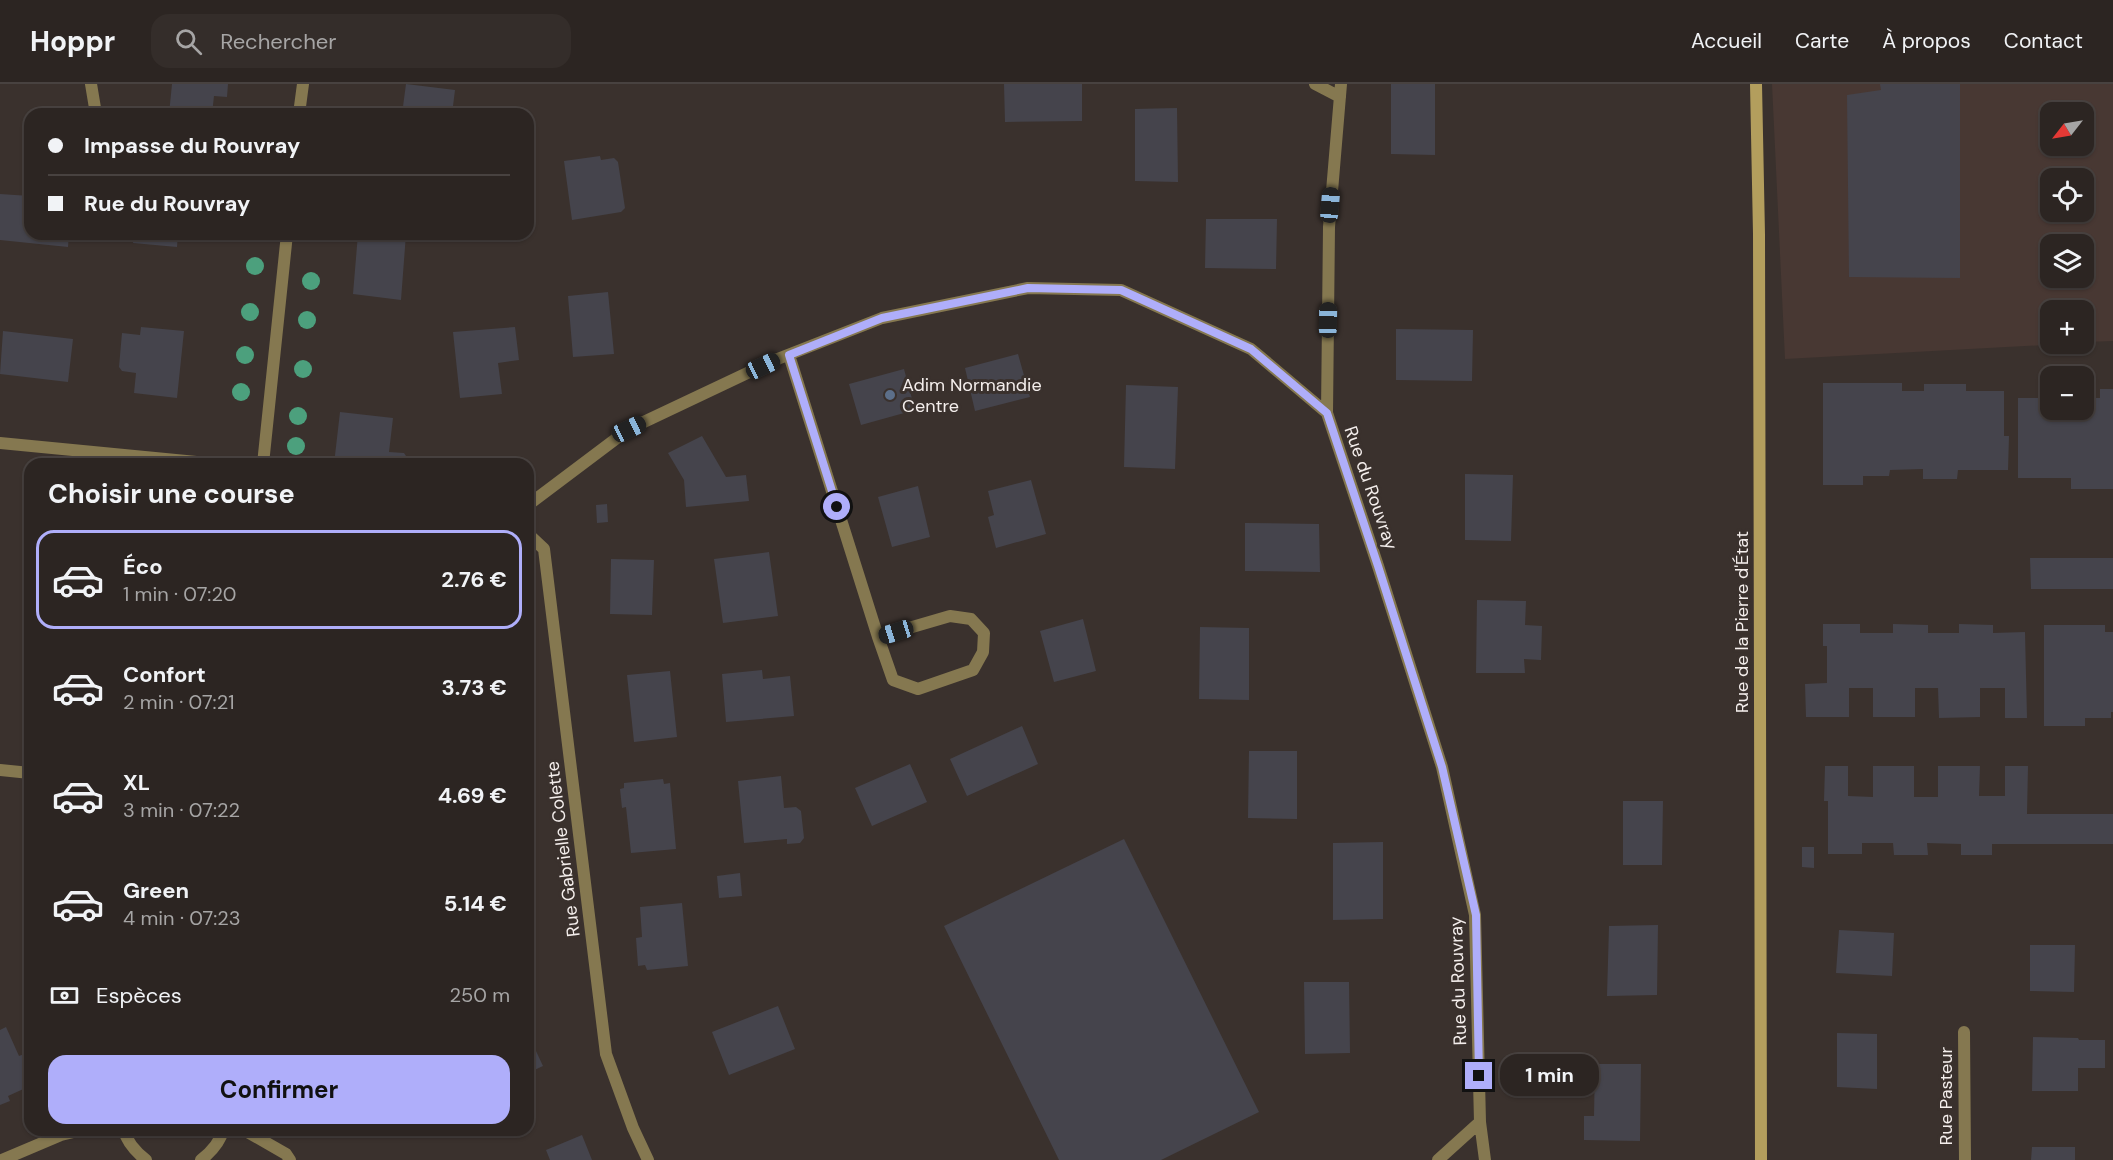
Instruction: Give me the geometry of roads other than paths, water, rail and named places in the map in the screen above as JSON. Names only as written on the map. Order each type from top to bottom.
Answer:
[{"type":"street","points":[[91,84],[95,108]]},
{"type":"street","points":[[300,108],[303,84]]},
{"type":"street","points":[[1315,84],[1341,90],[1329,227],[1327,413]]},
{"type":"street","name":"Rue de la Pierre d'État","points":[[1756,84],[1759,234],[1761,1160]]},
{"type":"street","points":[[263,458],[286,240]]},
{"type":"street","name":"Rue du Rouvray","points":[[534,500],[629,429],[789,355],[882,318],[1028,288],[1121,290],[1251,349],[1327,413],[1442,767],[1476,915],[1480,1122],[1485,1160]]},
{"type":"street","points":[[789,355],[878,637],[893,680],[918,689],[973,670],[983,652],[984,633],[971,619],[950,616],[878,637]]},
{"type":"street","points":[[0,443],[155,458]]},
{"type":"street","name":"Rue Gabrielle Colette","points":[[534,540],[544,549],[606,1054],[633,1128],[648,1160]]},
{"type":"street","points":[[0,770],[24,772]]},
{"type":"street","name":"Rue Pasteur","points":[[1964,1032],[1965,1160]]},
{"type":"street","points":[[1438,1160],[1480,1122]]},
{"type":"street","points":[[2,1160],[59,1136]]},
{"type":"street","points":[[126,1136],[135,1152],[146,1160]]},
{"type":"street","points":[[201,1160],[213,1150],[222,1136]]},
{"type":"street","points":[[254,1136],[286,1154],[290,1160]]},
{"type":"place","name":"Adim Normandie Centre","points":[[890,395]]}]
